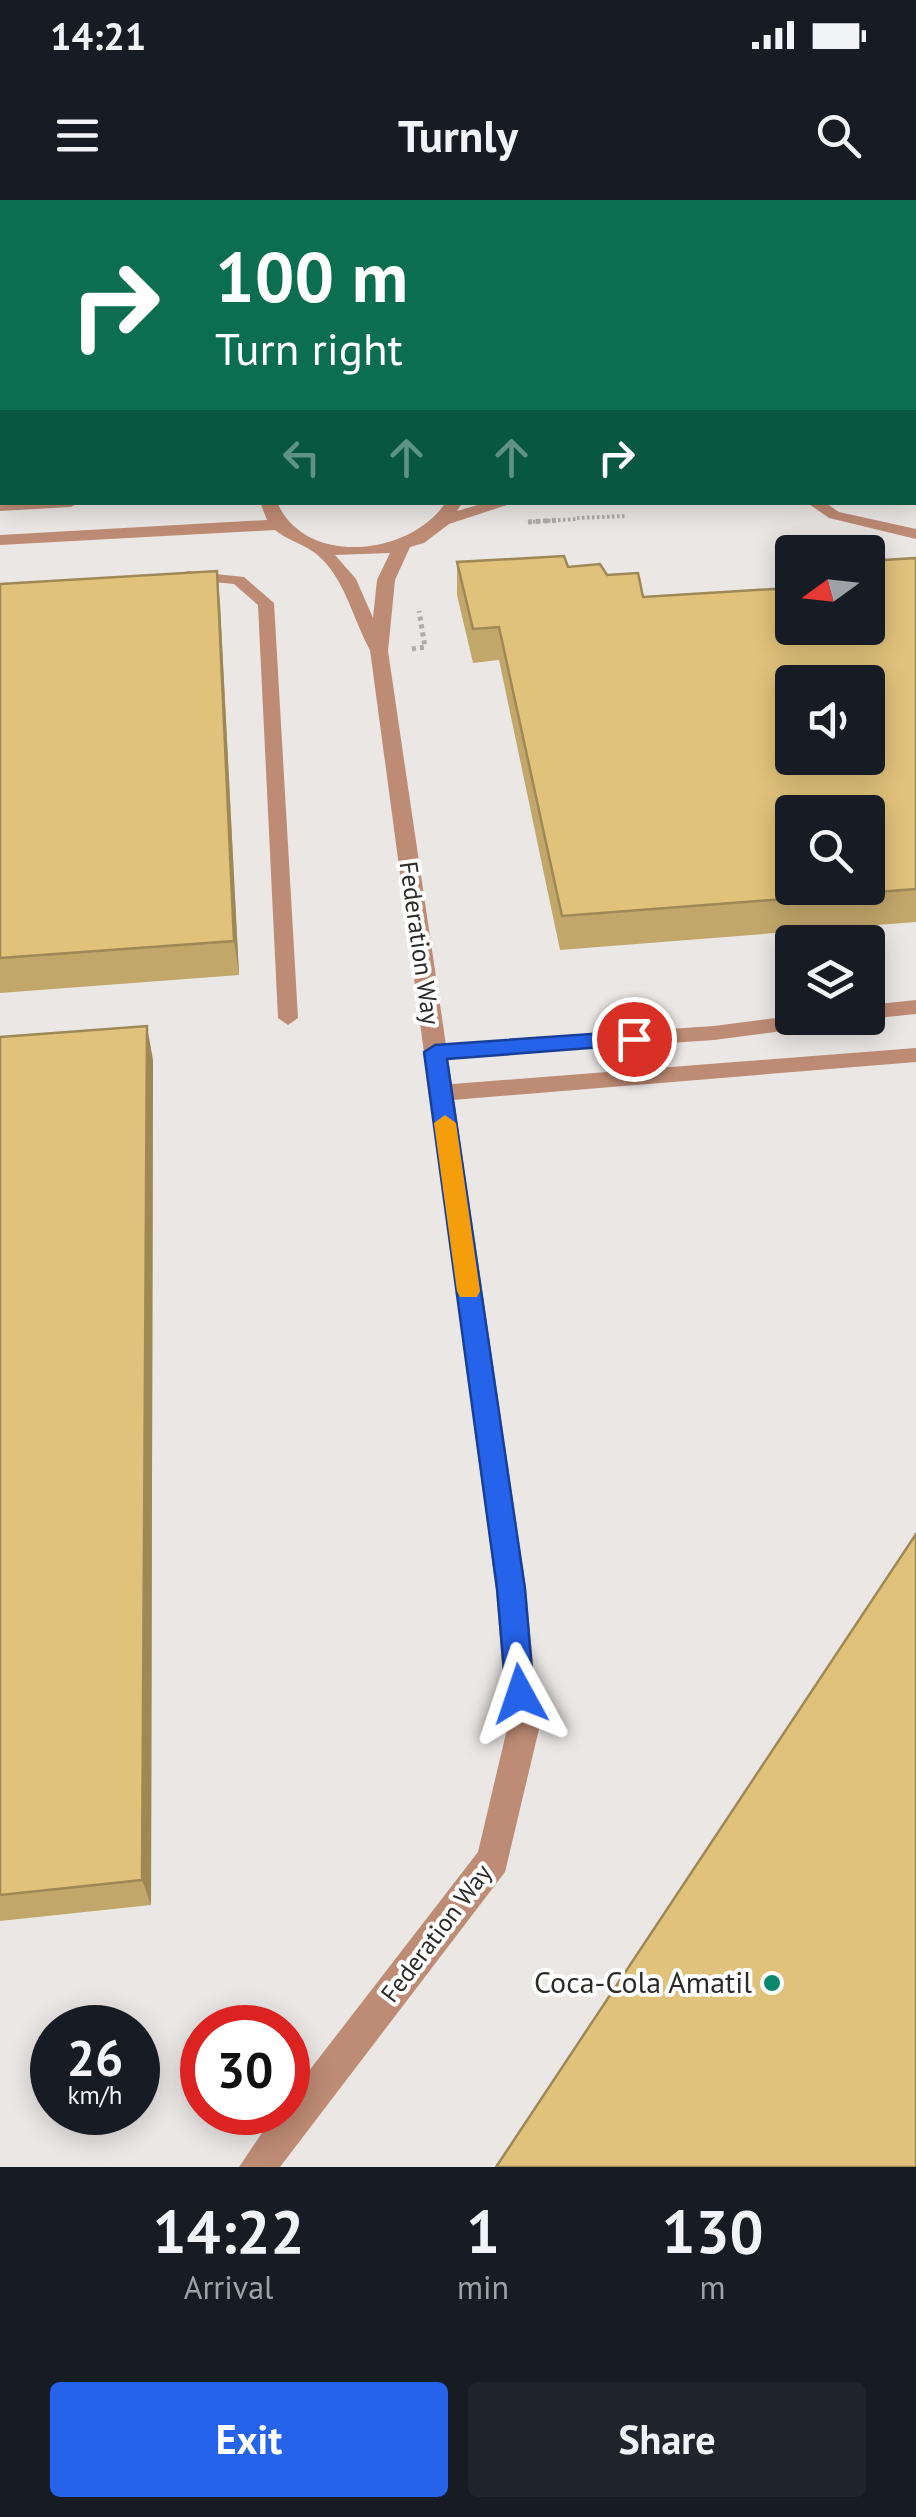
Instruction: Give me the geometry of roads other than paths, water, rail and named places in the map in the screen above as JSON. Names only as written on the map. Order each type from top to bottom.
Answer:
[{"type":"street","points":[[269,505],[276,525],[293,538],[345,551],[402,546],[438,530],[452,511],[489,505]]},
{"type":"street","points":[[0,540],[276,525]]},
{"type":"street","name":"Federation Way","points":[[257,2167],[493,1860],[522,1729],[511,1589],[379,651],[386,580],[402,546]]},
{"type":"street","name":"Federation Way","points":[[318,547],[347,579],[379,651]]},
{"type":"lane","points":[[818,505],[834,515],[916,534]]},
{"type":"lane","points":[[174,577],[212,575],[238,580],[266,603],[288,1018]]},
{"type":"lane","points":[[885,1011],[916,1008]]},
{"type":"lane","points":[[435,1052],[714,1033],[775,1025]]},
{"type":"lane","points":[[440,1093],[916,1055]]},
{"type":"place","name":"Coca-Cola Amatil","points":[[772,1983]]}]
